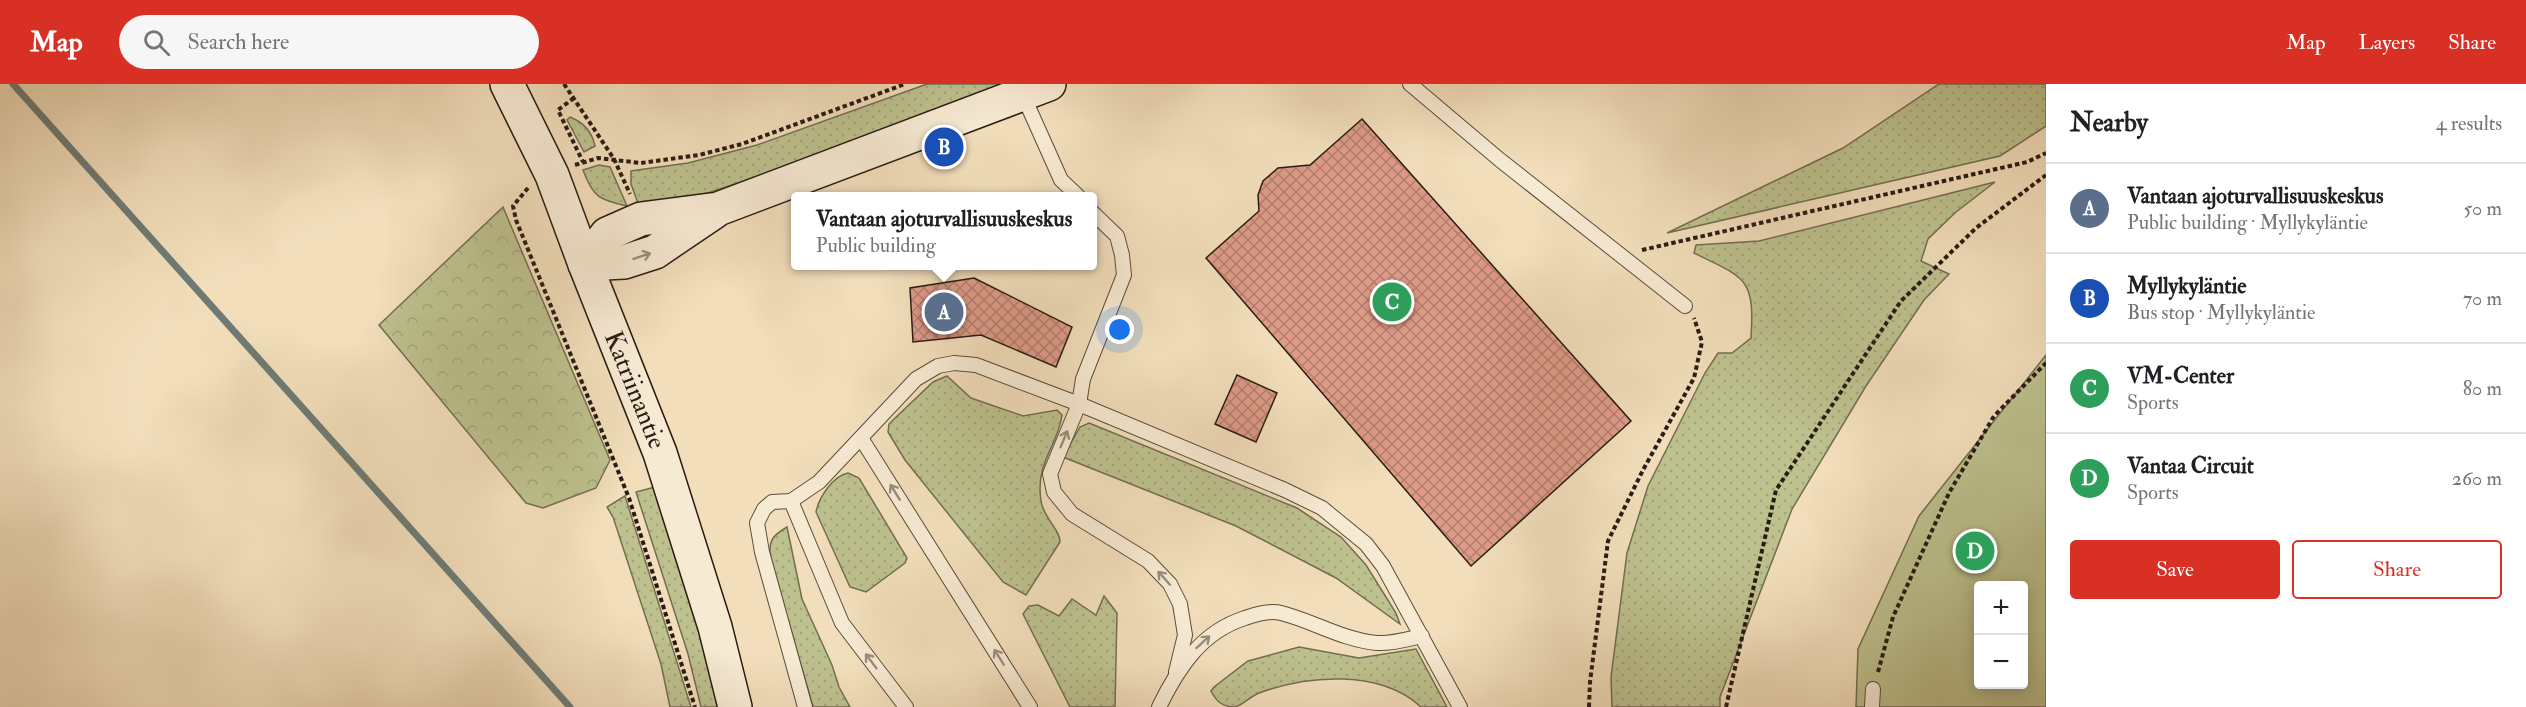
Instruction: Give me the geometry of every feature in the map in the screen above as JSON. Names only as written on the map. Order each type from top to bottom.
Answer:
[{"type":"main road","name":"Katriinantie","points":[[507,84],[552,175],[660,453],[715,627],[735,707]]},
{"type":"main road","points":[[585,264],[607,234],[640,219],[718,209],[1036,89]]},
{"type":"lane","points":[[1410,84],[1500,160],[1685,306]]},
{"type":"lane","points":[[1036,89],[1061,180],[1074,192]]},
{"type":"lane","points":[[1097,217],[1116,236],[1122,255],[1124,275],[1083,380],[1079,404],[1050,474],[1054,492],[1071,514],[1148,561],[1170,584],[1180,604],[1185,635],[1176,672],[1159,707]]},
{"type":"lane","points":[[805,707],[757,533],[757,523],[764,509],[772,502],[792,501],[819,482],[916,379],[938,366],[954,363],[976,365],[1079,404],[1285,490],[1322,508],[1346,526],[1383,566],[1460,707]]},
{"type":"lane","points":[[861,438],[1030,707]]},
{"type":"lane","points":[[792,501],[842,623],[906,707]]},
{"type":"lane","points":[[1176,672],[1200,645],[1226,624],[1258,613],[1279,613],[1348,638],[1378,643],[1422,636]]},
{"type":"lane","points":[[1872,707],[1873,688]]},
{"type":"path","points":[[564,84],[614,159]]},
{"type":"path","points":[[573,98],[558,110],[583,162],[598,158],[641,163],[699,155],[742,144],[905,84]]},
{"type":"path","points":[[1619,255],[2028,162],[2046,153]]},
{"type":"path","points":[[1726,707],[1776,490],[1901,301],[1976,228],[2046,175]]},
{"type":"path","points":[[527,188],[513,206],[516,220],[629,498],[695,707]]},
{"type":"path","points":[[1589,707],[1590,682],[1608,541],[1643,470],[1694,378],[1702,342],[1696,322],[1685,306]]},
{"type":"path","points":[[1873,688],[1893,617],[1949,493],[1994,416],[2046,363]]},
{"type":"green space","points":[[927,84],[1009,84],[998,95],[708,193],[639,206],[631,184],[631,171],[688,163],[757,145]]},
{"type":"green space","points":[[1939,84],[2046,84],[2046,126],[2000,156],[1667,233],[1843,148]]},
{"type":"green space","points":[[570,117],[586,128],[595,146],[584,152],[567,120]]},
{"type":"green space","points":[[599,165],[610,167],[627,206],[610,202],[594,192],[583,170]]},
{"type":"green space","points":[[1995,182],[1956,212],[1928,239],[1921,261],[1949,274],[1924,300],[1866,386],[1792,509],[1720,697],[1720,707],[1612,707],[1611,677],[1627,553],[1648,486],[1705,373],[1718,353],[1732,353],[1751,338],[1751,302],[1743,282],[1725,268],[1694,253],[1696,245],[1759,241]]},
{"type":"green space","points":[[503,207],[610,460],[596,488],[543,508],[526,503],[379,325]]},
{"type":"green space","points":[[2046,355],[2046,707],[1856,707],[1858,649],[1919,516]]},
{"type":"green space","points":[[947,376],[971,398],[1023,416],[1057,410],[1062,415],[1060,426],[1044,465],[1040,487],[1042,507],[1058,533],[1060,542],[1026,595],[1003,582],[905,460],[888,432],[889,424],[933,382]]},
{"type":"green space","points":[[1089,423],[1297,508],[1341,537],[1366,565],[1396,613],[1400,624],[1336,578],[1236,526],[1063,457],[1080,427]]},
{"type":"green space","points":[[848,473],[859,478],[907,558],[905,563],[866,592],[850,587],[816,512],[820,500],[832,483]]},
{"type":"green space","points":[[659,486],[726,707],[701,707],[688,654],[636,492]]},
{"type":"green space","points":[[625,496],[691,707],[670,707],[661,664],[613,517],[607,507]]},
{"type":"green space","points":[[787,527],[802,599],[832,665],[839,687],[850,707],[813,707],[770,557],[772,539]]},
{"type":"green space","points":[[1104,596],[1117,613],[1115,707],[1070,707],[1023,614],[1029,606],[1038,605],[1059,616],[1072,599],[1096,615]]},
{"type":"green space","points":[[1299,647],[1359,658],[1416,649],[1447,707],[1421,707],[1385,686],[1343,679],[1299,682],[1278,687],[1256,694],[1235,707],[1220,703],[1211,691],[1248,661]]},
{"type":"building","points":[[1362,119],[1631,421],[1471,566],[1206,258],[1259,211],[1258,195],[1263,181],[1278,168],[1310,165]]},
{"type":"building","points":[[974,278],[1072,327],[1056,367],[981,335],[913,342],[910,288]]},
{"type":"building","points":[[1237,375],[1277,393],[1256,442],[1215,424]]},
{"type":"waterway","points":[[13,84],[570,707]]},
{"type":"place","name":"Myllykyläntie","points":[[944,147]]},
{"type":"place","name":"VM-Center","points":[[1392,302]]},
{"type":"place","name":"Vantaan ajoturvallisuuskeskus","points":[[944,312]]},
{"type":"place","name":"Vantaa Circuit","points":[[1975,551]]}]
